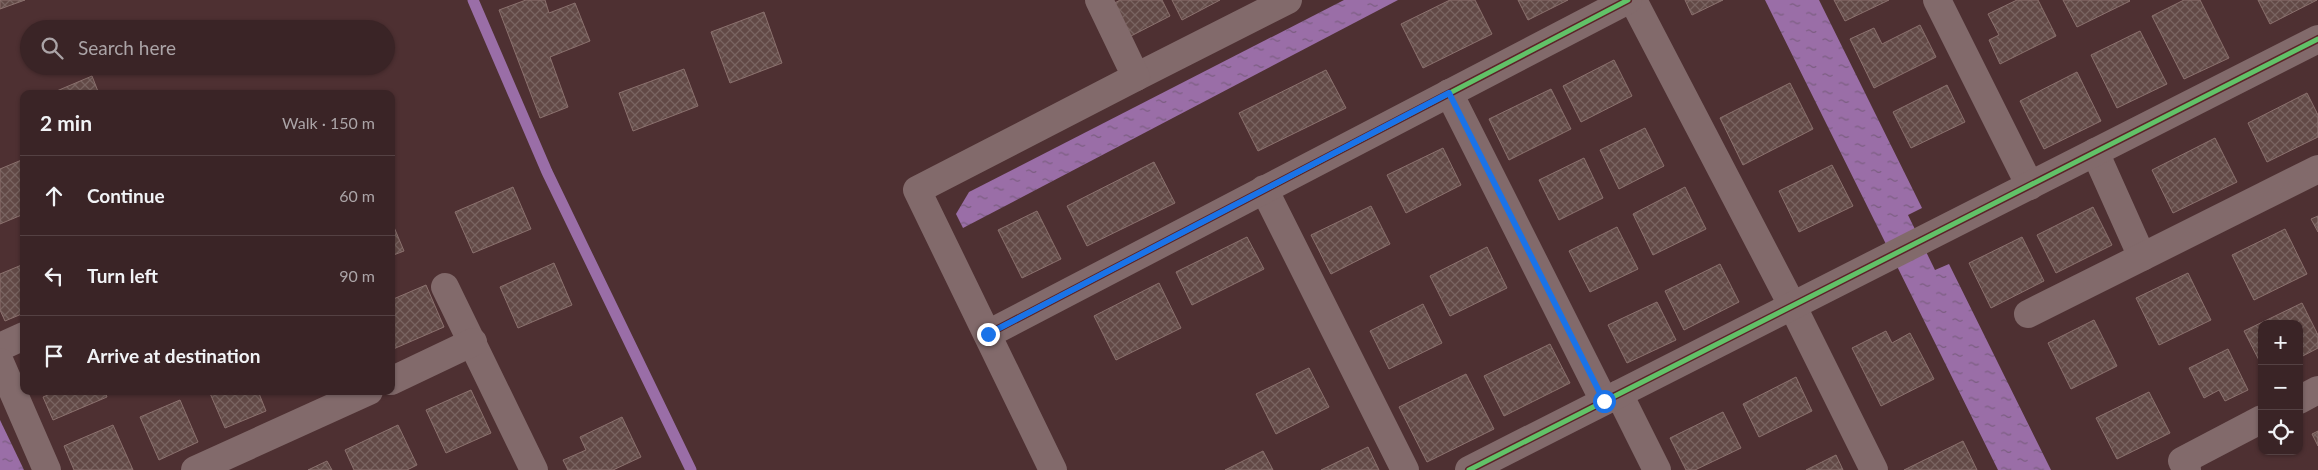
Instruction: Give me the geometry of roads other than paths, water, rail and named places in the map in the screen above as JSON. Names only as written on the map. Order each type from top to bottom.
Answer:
[{"type":"street","points":[[1099,0],[1136,77]]},
{"type":"street","points":[[1053,470],[917,190],[1288,0]]},
{"type":"street","points":[[988,334],[1628,0]]},
{"type":"street","points":[[1633,0],[1792,305],[1874,470]]},
{"type":"street","points":[[1937,0],[2030,186]]},
{"type":"street","points":[[1469,470],[2318,39]]},
{"type":"street","points":[[1449,93],[1612,398],[1657,470]]},
{"type":"street","points":[[2095,152],[2142,257]]},
{"type":"street","points":[[2028,314],[2318,169]]},
{"type":"street","points":[[1264,190],[1405,470]]},
{"type":"street","points":[[445,287],[534,470]]},
{"type":"street","points":[[0,347],[20,338]]},
{"type":"street","points":[[395,379],[473,342]]},
{"type":"street","points":[[0,362],[47,470]]},
{"type":"street","points":[[2303,398],[2318,390]]},
{"type":"street","points":[[195,470],[360,395]]},
{"type":"street","points":[[2187,470],[2182,461],[2258,421]]},
{"type":"water","points":[[1344,0],[1398,0],[963,228],[956,214],[969,192]]},
{"type":"water","points":[[1765,0],[1819,0],[1922,208],[1908,215],[1935,270],[1949,264],[2051,470],[1998,470]]},
{"type":"water","points":[[0,420],[24,470],[0,470]]},
{"type":"waterway","points":[[473,0],[547,172],[691,470]]}]
